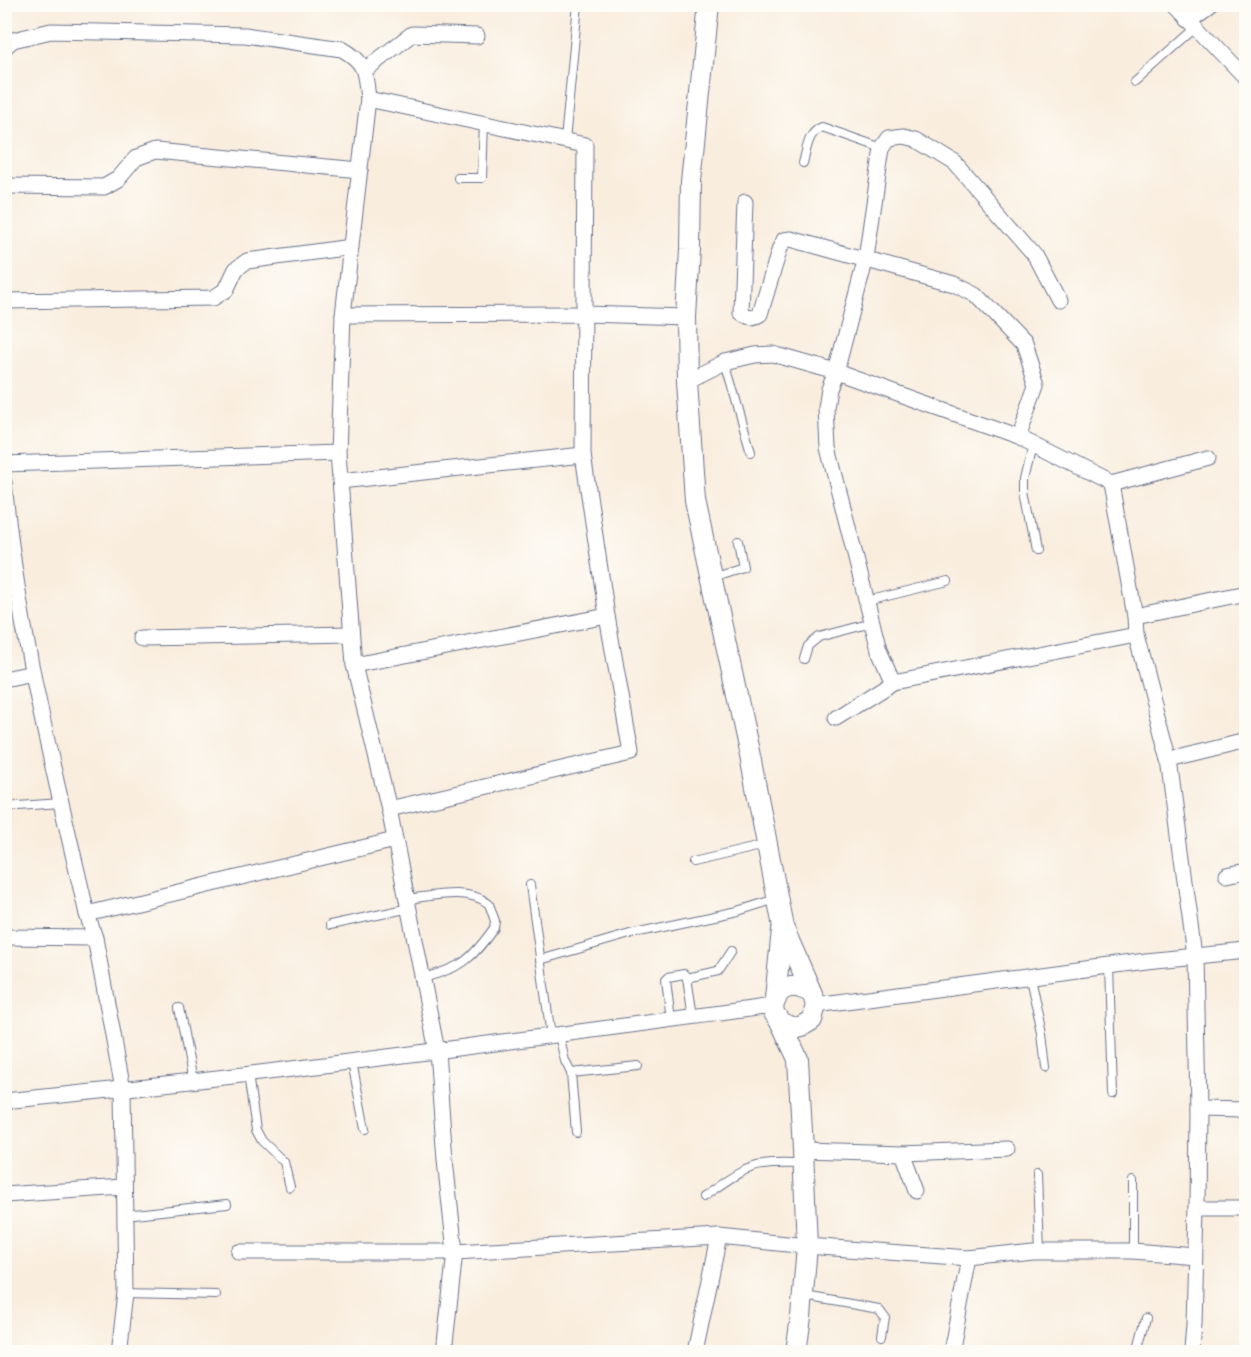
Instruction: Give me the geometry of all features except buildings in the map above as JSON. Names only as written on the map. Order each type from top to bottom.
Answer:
[{"type":"street","points":[[709,4],[691,181],[686,317],[687,381],[695,501],[710,577],[750,756],[783,927],[813,1005],[798,1059],[807,1246],[796,1353]]},
{"type":"street","points":[[1176,4],[1246,78]]},
{"type":"street","points":[[1193,23],[1210,4]]},
{"type":"street","points":[[4,48],[13,40],[51,31],[245,35],[342,49],[356,57],[364,70],[368,99],[343,315],[338,453],[354,665],[389,809],[437,1051],[455,1252],[444,1353]]},
{"type":"street","points":[[364,70],[412,34],[477,36]]},
{"type":"street","points":[[368,99],[585,145],[583,455],[606,616],[631,753],[389,809]]},
{"type":"street","points":[[893,682],[879,650],[828,448],[826,408],[829,389],[836,372],[866,258],[882,148],[889,138],[904,136],[916,139],[955,163],[1034,254],[1058,300]]},
{"type":"street","points":[[4,186],[104,187],[118,179],[136,158],[155,151],[360,170]]},
{"type":"street","points":[[745,202],[741,312],[755,318],[760,314],[780,248],[784,240],[791,238],[954,284],[976,296],[1024,345],[1037,384],[1018,437]]},
{"type":"street","points":[[4,301],[213,298],[226,290],[236,269],[247,261],[351,247]]},
{"type":"street","points":[[343,315],[584,314],[686,317]]},
{"type":"street","points":[[687,381],[725,362],[755,355],[773,354],[836,372],[1018,437],[1111,484],[1208,458]]},
{"type":"street","points":[[4,464],[338,453]]},
{"type":"street","points":[[340,481],[583,455]]},
{"type":"street","points":[[4,482],[7,535],[33,673],[87,914],[95,938],[123,1089],[126,1293],[119,1353]]},
{"type":"street","points":[[1111,484],[1135,616],[1136,635],[1169,760],[1195,956],[1198,1109],[1192,1353]]},
{"type":"street","points":[[1135,616],[1246,593]]},
{"type":"street","points":[[354,665],[606,616]]},
{"type":"street","points":[[142,638],[351,634]]},
{"type":"street","points":[[836,718],[893,682],[1136,635]]},
{"type":"street","points":[[4,679],[33,673]]},
{"type":"street","points":[[1169,760],[1246,741]]},
{"type":"street","points":[[87,914],[395,840]]},
{"type":"street","points":[[1227,874],[1246,872]]},
{"type":"street","points":[[783,927],[776,1009],[798,1059]]},
{"type":"street","points":[[4,937],[95,938]]},
{"type":"street","points":[[813,1005],[1109,966],[1246,951]]},
{"type":"street","points":[[776,1009],[779,992],[793,986],[800,987],[813,1005]]},
{"type":"street","points":[[776,1009],[795,1028],[802,1026],[813,1005]]},
{"type":"street","points":[[4,1101],[193,1081],[693,1017],[776,1009]]},
{"type":"street","points":[[1198,1109],[1246,1110]]},
{"type":"street","points":[[803,1157],[1007,1149]]},
{"type":"street","points":[[903,1154],[917,1191]]},
{"type":"street","points":[[4,1194],[124,1186]]},
{"type":"street","points":[[1197,1208],[1246,1208]]},
{"type":"street","points":[[695,1353],[719,1237]]},
{"type":"street","points":[[239,1252],[455,1252],[719,1237],[969,1258],[1040,1251],[1133,1251],[1195,1256]]},
{"type":"street","points":[[951,1353],[969,1258]]},
{"type":"lane","points":[[564,141],[578,4]]},
{"type":"lane","points":[[1135,82],[1193,23]]},
{"type":"lane","points":[[458,178],[482,178],[484,123]]},
{"type":"lane","points":[[803,163],[811,134],[822,127],[882,148]]},
{"type":"lane","points":[[725,362],[751,452]]},
{"type":"lane","points":[[1033,445],[1025,477],[1025,492],[1036,551]]},
{"type":"lane","points":[[710,577],[743,567],[738,540]]},
{"type":"lane","points":[[867,601],[948,581]]},
{"type":"lane","points":[[804,659],[807,646],[819,637],[872,623]]},
{"type":"lane","points":[[4,807],[62,802]]},
{"type":"lane","points":[[693,862],[767,844]]},
{"type":"lane","points":[[530,885],[540,960],[555,1035],[571,1073],[576,1132]]},
{"type":"lane","points":[[330,925],[440,895],[474,896],[489,904],[495,921],[494,928],[466,962],[423,978]]},
{"type":"lane","points":[[540,960],[630,934],[738,911],[777,898]]},
{"type":"lane","points":[[687,978],[718,971],[731,951]]},
{"type":"lane","points":[[1109,966],[1113,1094]]},
{"type":"lane","points":[[671,1020],[666,979],[684,974],[687,978],[693,1017]]},
{"type":"lane","points":[[1030,977],[1042,1034],[1046,1068]]},
{"type":"lane","points":[[179,1008],[193,1081]]},
{"type":"lane","points":[[352,1062],[365,1129]]},
{"type":"lane","points":[[571,1073],[639,1066]]},
{"type":"lane","points":[[248,1074],[256,1130],[262,1141],[284,1162],[290,1187]]},
{"type":"lane","points":[[704,1197],[752,1167],[803,1157]]},
{"type":"lane","points":[[1037,1175],[1040,1251]]},
{"type":"lane","points":[[1133,1180],[1133,1251]]},
{"type":"lane","points":[[124,1215],[227,1204]]},
{"type":"lane","points":[[126,1293],[216,1295]]},
{"type":"lane","points":[[803,1296],[879,1310],[885,1317],[882,1336]]},
{"type":"lane","points":[[1137,1353],[1146,1318]]}]
